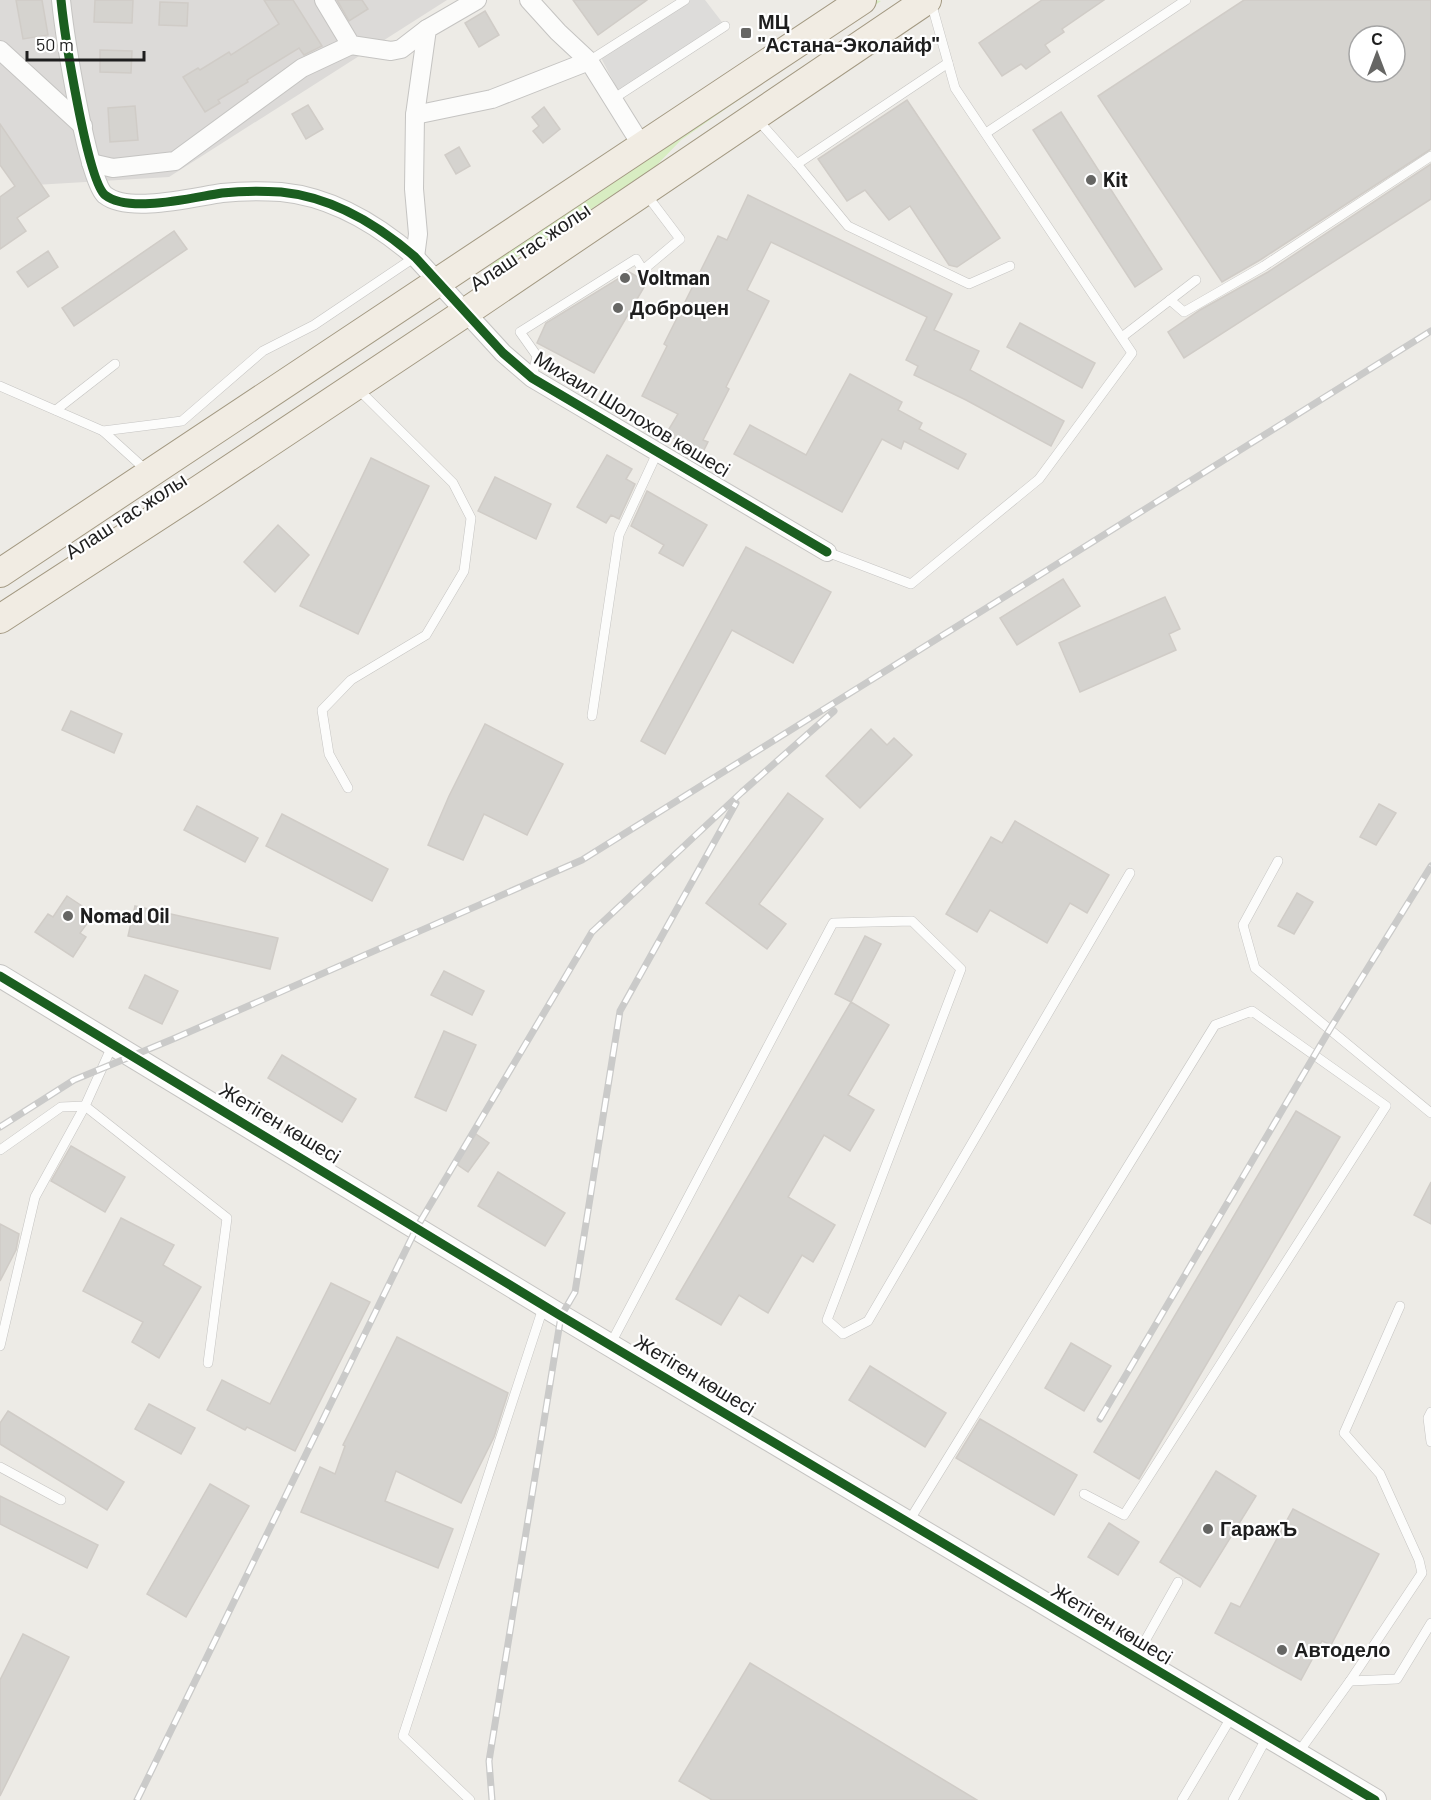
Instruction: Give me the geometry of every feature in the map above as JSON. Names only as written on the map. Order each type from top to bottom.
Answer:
[{"type":"main road","name":"Алаш тас жолы","points":[[0,573],[862,0]]},
{"type":"main road","name":"Алаш тас жолы","points":[[0,619],[466,312],[929,0]]},
{"type":"street","name":"Михаил Шолохов көшесі","points":[[61,0],[73,77],[91,163],[96,182],[105,195],[126,203],[162,202],[223,193],[259,191],[284,192],[331,202],[347,210],[415,257],[503,353],[532,378],[827,552]]},
{"type":"street","points":[[324,0],[351,45]]},
{"type":"street","points":[[91,163],[113,168],[175,161],[302,68],[351,45],[391,51],[400,49],[427,29],[477,0]]},
{"type":"street","points":[[530,0],[558,32],[589,61],[642,146]]},
{"type":"street","points":[[415,257],[418,234],[414,189],[415,115],[427,29]]},
{"type":"street","points":[[0,50],[83,126]]},
{"type":"street","points":[[415,115],[492,99],[589,61]]},
{"type":"street","name":"Жетіген көшесі","points":[[0,976],[907,1523],[1375,1800]]},
{"type":"lane","points":[[589,61],[685,0]]},
{"type":"lane","points":[[827,552],[911,585],[1040,479],[1132,353],[956,88],[929,0]]},
{"type":"lane","points":[[986,133],[1186,0]]},
{"type":"lane","points":[[613,99],[725,26]]},
{"type":"lane","points":[[796,164],[948,63]]},
{"type":"lane","points":[[754,116],[848,226],[969,284],[1010,266]]},
{"type":"lane","points":[[1170,300],[1184,312],[1264,266],[1431,156]]},
{"type":"lane","points":[[532,378],[537,356],[520,332],[636,259],[643,270],[680,239],[644,191]]},
{"type":"lane","points":[[103,431],[182,421],[263,351],[314,325],[415,257]]},
{"type":"lane","points":[[1122,337],[1196,280]]},
{"type":"lane","points":[[56,410],[116,364]]},
{"type":"lane","points":[[348,788],[329,754],[322,710],[351,680],[426,635],[464,571],[471,518],[453,483],[354,385]]},
{"type":"lane","points":[[0,386],[103,431],[150,474]]},
{"type":"lane","points":[[592,716],[619,535],[658,451]]},
{"type":"lane","points":[[1278,861],[1243,925],[1255,968],[1431,1113]]},
{"type":"lane","points":[[610,1345],[833,922],[912,921],[961,969],[827,1320],[843,1334],[868,1321],[1130,873]]},
{"type":"lane","points":[[907,1523],[1215,1025],[1252,1011],[1386,1106],[1124,1515],[1084,1494]]},
{"type":"lane","points":[[0,1346],[34,1197],[85,1106],[113,1044]]},
{"type":"lane","points":[[0,1150],[61,1107],[85,1106],[227,1218],[208,1364]]},
{"type":"lane","points":[[470,1800],[403,1736],[544,1305]]},
{"type":"lane","points":[[1296,1755],[1350,1681],[1422,1573],[1419,1560],[1380,1474],[1344,1433],[1400,1306]]},
{"type":"lane","points":[[1431,1412],[1428,1418],[1431,1442]]},
{"type":"lane","points":[[0,1467],[61,1500]]},
{"type":"lane","points":[[1135,1659],[1178,1582]]},
{"type":"lane","points":[[1350,1681],[1397,1679],[1431,1623]]},
{"type":"lane","points":[[1182,1800],[1232,1716]]},
{"type":"lane","points":[[1233,1800],[1268,1737]]},
{"type":"shaded area","points":[[0,0],[447,0],[169,177],[35,185],[0,148]]},
{"type":"shaded area","points":[[685,0],[705,0],[725,26],[620,94],[599,54]]},
{"type":"green space","points":[[875,0],[881,1],[681,140],[653,169],[492,273],[489,262]]},
{"type":"building","points":[[16,0],[42,0],[48,35],[23,39]]},
{"type":"building","points":[[95,0],[133,0],[132,23],[94,22]]},
{"type":"building","points":[[264,0],[293,0],[322,46],[304,55],[299,48],[247,80],[248,82],[218,100],[220,103],[205,112],[183,77],[198,68],[200,70],[229,52],[231,55],[279,24]]},
{"type":"building","points":[[337,0],[362,0],[368,9],[349,21]]},
{"type":"building","points":[[573,0],[647,0],[598,35]]},
{"type":"building","points":[[1042,0],[1104,0],[1062,29],[1064,32],[1045,45],[1050,52],[1026,69],[1021,64],[1002,76],[979,43]]},
{"type":"building","points":[[1244,0],[1431,0],[1431,149],[1260,260],[1222,282],[1098,96]]},
{"type":"building","points":[[160,2],[188,3],[187,26],[159,25]]},
{"type":"building","points":[[485,11],[499,35],[479,47],[465,23]]},
{"type":"building","points":[[100,50],[132,51],[131,73],[100,72]]},
{"type":"building","points":[[907,100],[1000,238],[957,267],[949,265],[910,206],[889,220],[865,190],[847,201],[818,159]]},
{"type":"building","points":[[308,105],[323,129],[306,139],[292,114]]},
{"type":"building","points":[[135,106],[138,140],[110,142],[108,108]]},
{"type":"building","points":[[544,107],[560,129],[543,143],[533,131],[539,126],[532,117]]},
{"type":"building","points":[[1061,112],[1162,269],[1135,287],[1033,130]]},
{"type":"building","points":[[0,124],[49,196],[17,218],[26,231],[0,249],[0,197],[15,186],[0,165]]},
{"type":"building","points":[[459,147],[470,166],[456,174],[445,155]]},
{"type":"building","points":[[1431,164],[1431,199],[1184,358],[1168,332],[1200,310],[1268,272]]},
{"type":"building","points":[[748,195],[952,294],[934,330],[979,351],[970,370],[1064,421],[1051,446],[914,375],[918,366],[906,360],[927,317],[771,242],[747,290],[769,301],[726,387],[729,389],[703,440],[708,442],[702,454],[666,434],[678,414],[642,396],[667,346],[664,344],[718,236],[727,240]]},
{"type":"building","points":[[174,231],[187,249],[74,326],[62,308]]},
{"type":"building","points":[[48,251],[58,267],[28,287],[17,272]]},
{"type":"building","points":[[629,272],[647,282],[594,373],[537,343],[546,323]]},
{"type":"building","points":[[1020,323],[1095,363],[1082,388],[1007,347]]},
{"type":"building","points":[[850,374],[902,402],[898,410],[922,423],[919,429],[966,454],[958,469],[904,441],[901,449],[882,439],[842,512],[734,454],[750,425],[806,455]]},
{"type":"building","points":[[607,455],[632,469],[626,479],[635,484],[619,519],[611,515],[606,523],[577,507]]},
{"type":"building","points":[[371,458],[429,486],[358,634],[300,606]]},
{"type":"building","points":[[495,477],[551,504],[536,539],[478,511]]},
{"type":"building","points":[[647,491],[707,525],[683,566],[659,553],[664,545],[631,526]]},
{"type":"building","points":[[278,525],[309,555],[275,592],[244,562]]},
{"type":"building","points":[[746,547],[831,592],[793,663],[732,630],[665,754],[641,741]]},
{"type":"building","points":[[1063,579],[1080,606],[1017,645],[1000,618]]},
{"type":"building","points":[[1165,597],[1180,629],[1169,634],[1176,650],[1080,692],[1059,643]]},
{"type":"building","points":[[71,711],[122,734],[114,753],[62,730]]},
{"type":"building","points":[[485,724],[563,764],[527,835],[484,814],[463,860],[428,845],[449,796]]},
{"type":"building","points":[[871,729],[887,745],[894,738],[912,755],[860,808],[826,776]]},
{"type":"building","points":[[788,793],[823,819],[759,904],[786,924],[767,949],[706,903]]},
{"type":"building","points":[[1379,804],[1396,813],[1376,845],[1360,837]]},
{"type":"building","points":[[197,806],[258,838],[245,862],[184,830]]},
{"type":"building","points":[[282,814],[388,869],[372,901],[266,846]]},
{"type":"building","points":[[1015,821],[1109,875],[1087,913],[1070,903],[1047,943],[990,910],[977,932],[946,914],[991,837],[1002,843]]},
{"type":"building","points":[[1297,893],[1313,902],[1294,934],[1278,926]]},
{"type":"building","points":[[67,896],[94,914],[80,933],[86,937],[73,957],[35,932],[48,914],[53,917]]},
{"type":"building","points":[[135,906],[278,938],[270,969],[128,936]]},
{"type":"building","points":[[865,936],[881,944],[851,1002],[835,994]]},
{"type":"building","points":[[444,971],[484,991],[472,1015],[431,995]]},
{"type":"building","points":[[145,975],[178,991],[162,1024],[129,1008]]},
{"type":"building","points":[[851,1002],[889,1025],[848,1095],[874,1110],[850,1151],[824,1135],[788,1197],[835,1225],[813,1262],[802,1255],[768,1313],[739,1295],[721,1325],[676,1299]]},
{"type":"building","points":[[444,1031],[476,1045],[446,1111],[415,1097]]},
{"type":"building","points":[[282,1055],[356,1099],[342,1122],[268,1078]]},
{"type":"building","points":[[1296,1111],[1340,1137],[1139,1479],[1094,1452]]},
{"type":"building","points":[[476,1134],[489,1143],[468,1172],[455,1163]]},
{"type":"building","points":[[71,1146],[125,1177],[105,1212],[51,1181]]},
{"type":"building","points":[[498,1172],[565,1213],[545,1246],[478,1206]]},
{"type":"building","points":[[1431,1182],[1431,1224],[1414,1215]]},
{"type":"building","points":[[121,1218],[174,1245],[163,1265],[201,1287],[159,1358],[132,1342],[143,1322],[83,1291]]},
{"type":"building","points":[[0,1224],[19,1234],[16,1250],[0,1281]]},
{"type":"building","points":[[331,1283],[370,1302],[295,1451],[247,1427],[245,1430],[207,1410],[222,1380],[270,1404]]},
{"type":"building","points":[[397,1337],[508,1393],[494,1437],[461,1503],[396,1471],[385,1501],[453,1529],[438,1568],[301,1512],[320,1467],[335,1474],[345,1446],[343,1445]]},
{"type":"building","points":[[1071,1343],[1111,1366],[1084,1411],[1045,1388]]},
{"type":"building","points":[[870,1366],[946,1413],[925,1447],[849,1400]]},
{"type":"building","points":[[149,1404],[195,1428],[181,1454],[135,1429]]},
{"type":"building","points":[[8,1411],[124,1482],[107,1510],[0,1444],[0,1423]]},
{"type":"building","points":[[980,1419],[1077,1475],[1054,1515],[956,1458]]},
{"type":"building","name":"ГаражЪ","points":[[1216,1471],[1256,1496],[1200,1587],[1160,1562]]},
{"type":"building","points":[[210,1484],[249,1506],[186,1617],[147,1594]]},
{"type":"building","points":[[0,1496],[98,1545],[87,1568],[0,1524]]},
{"type":"building","points":[[1293,1509],[1379,1554],[1331,1645],[1322,1641],[1301,1680],[1215,1633],[1231,1603],[1240,1607]]},
{"type":"building","points":[[1109,1523],[1139,1542],[1118,1575],[1088,1557]]},
{"type":"building","points":[[23,1634],[69,1657],[0,1796],[0,1680]]},
{"type":"building","points":[[750,1663],[977,1800],[712,1800],[679,1781]]},
{"type":"railway","points":[[0,1127],[74,1080],[582,860],[1431,331]]},
{"type":"railway","points":[[137,1800],[417,1227],[592,932],[742,792],[834,711]]},
{"type":"railway","points":[[492,1800],[489,1761],[561,1316],[575,1292],[620,1011],[736,803]]},
{"type":"railway","points":[[1100,1419],[1330,1029],[1431,866]]},
{"type":"cycle path","points":[[61,0],[71,71],[84,135],[98,184],[105,195],[116,201],[145,204],[229,192],[281,192],[318,200],[353,214],[385,234],[415,257],[503,353],[532,378],[827,552]]},
{"type":"cycle path","points":[[0,976],[561,1316],[1375,1800]]},
{"type":"place","name":"МЦ \"Астана-Эколайф\"","points":[[746,33]]},
{"type":"place","name":"Kit","points":[[1091,180]]},
{"type":"place","name":"Voltman","points":[[625,278]]},
{"type":"place","name":"Доброцен","points":[[618,308]]},
{"type":"place","name":"Nomad Oil","points":[[68,916]]},
{"type":"place","name":"ГаражЪ","points":[[1208,1529]]},
{"type":"place","name":"Автодело","points":[[1282,1650]]}]
